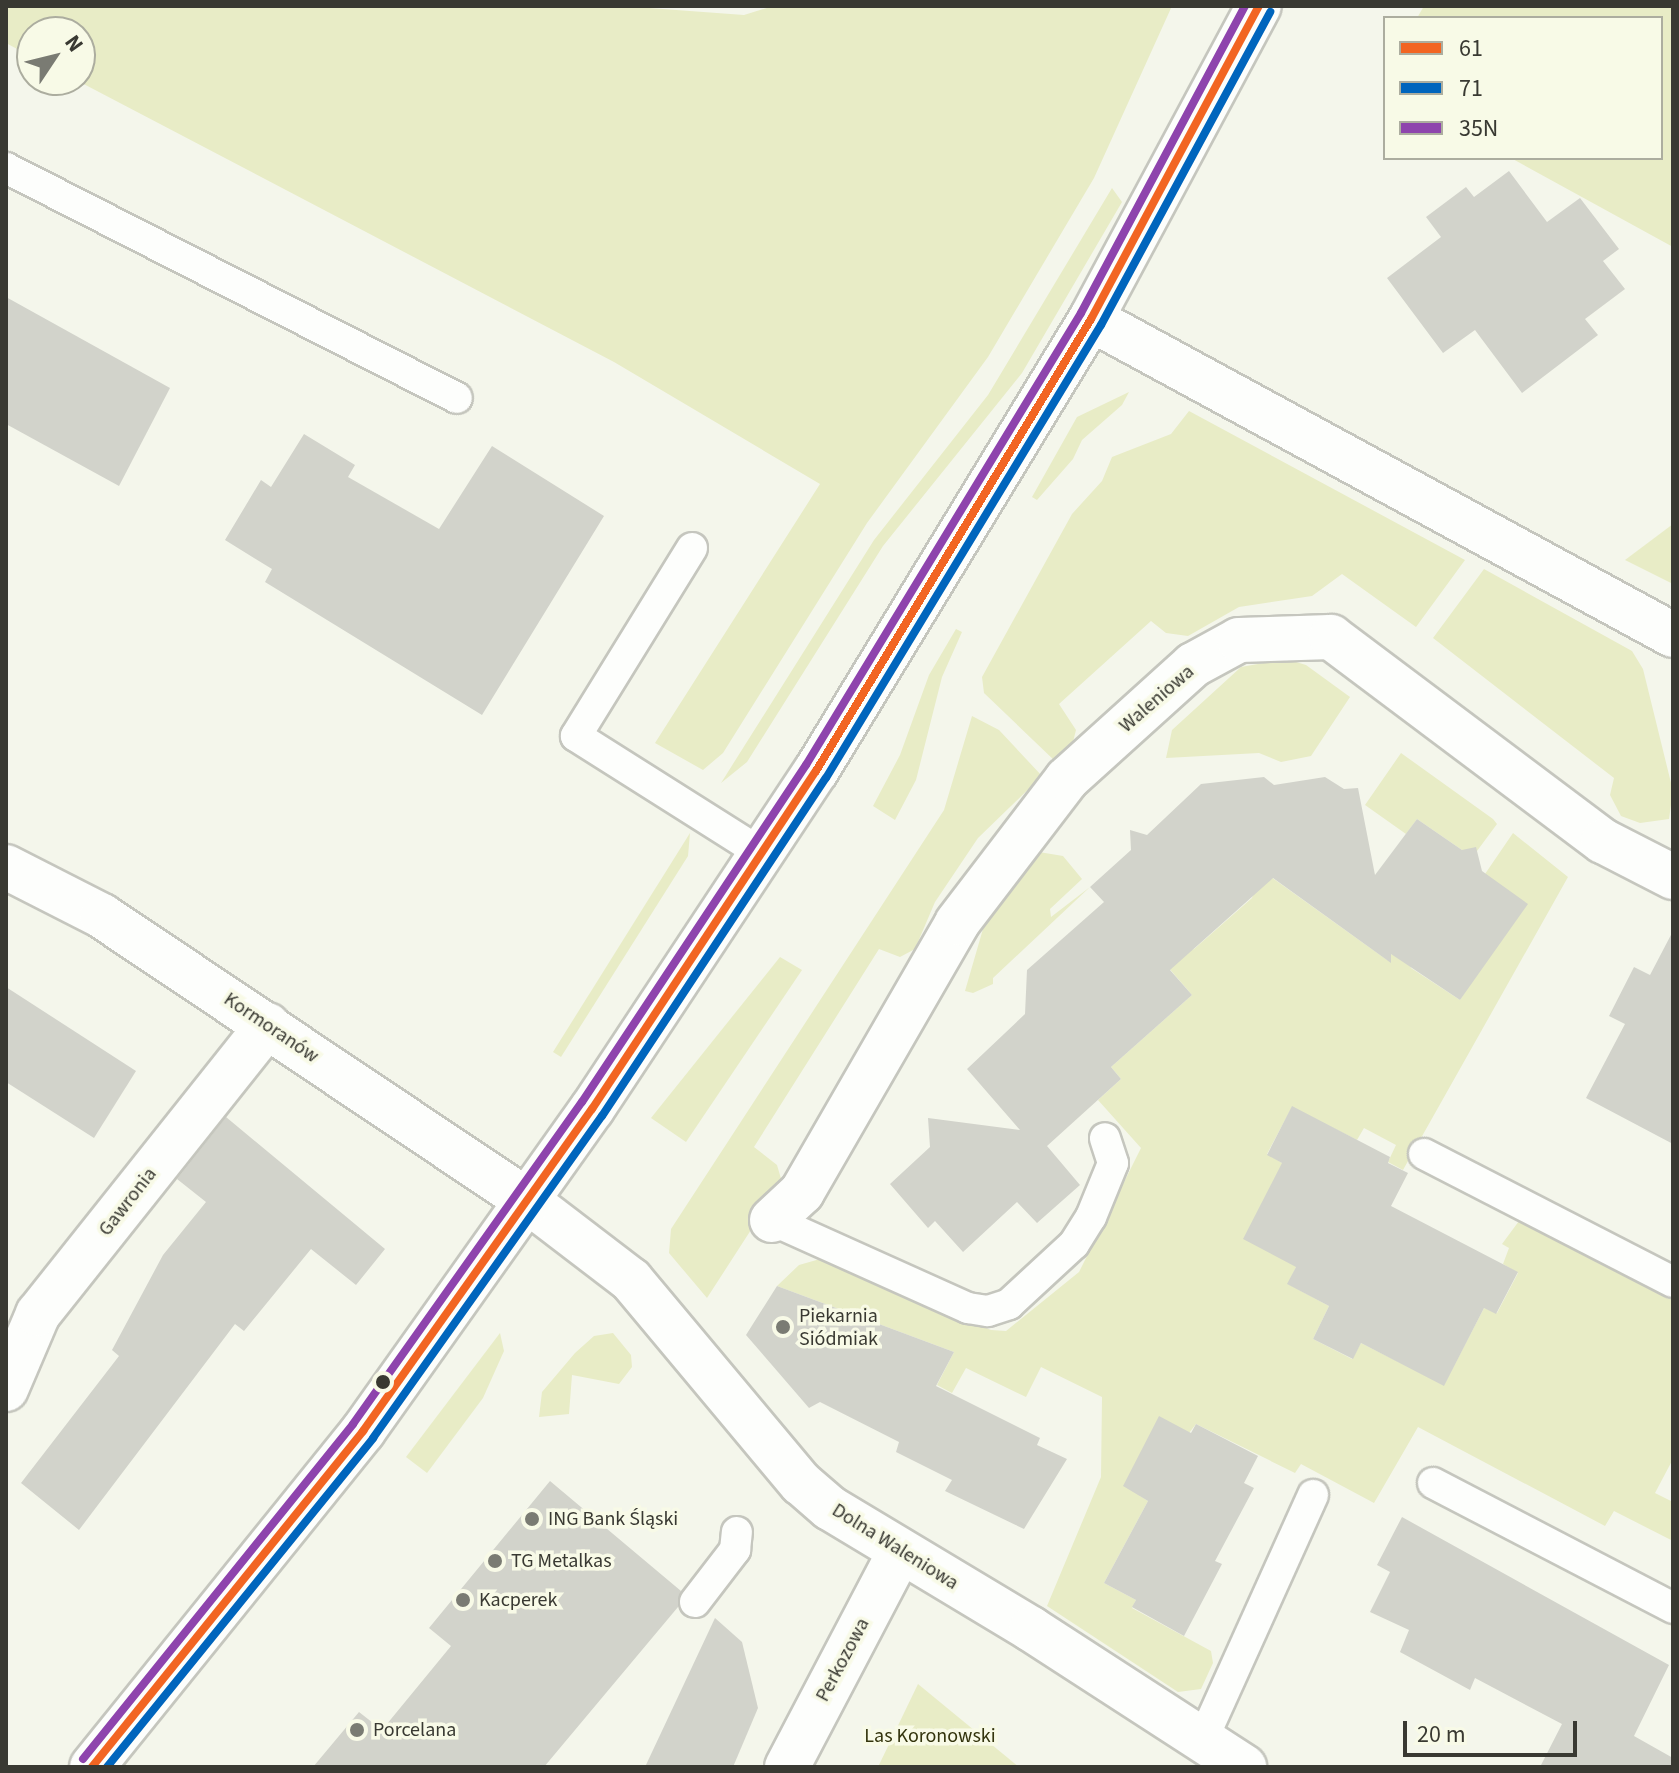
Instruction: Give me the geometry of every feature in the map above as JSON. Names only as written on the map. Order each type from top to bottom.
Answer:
[{"type":"street","points":[[92,1767],[363,1431],[529,1202],[761,853],[1091,319],[1259,6]]},
{"type":"street","points":[[1091,319],[1673,635]]},
{"type":"street","name":"Waleniowa","points":[[787,1206],[957,923],[1067,779],[1193,665],[1239,640],[1331,637],[1603,841],[1673,877]]},
{"type":"street","name":"Kormoranów","points":[[6,867],[102,916],[529,1202]]},
{"type":"street","name":"Gawronia","points":[[6,1389],[38,1314],[268,1025]]},
{"type":"street","name":"Dolna Waleniowa","points":[[529,1202],[631,1280],[801,1483],[830,1508],[1031,1629],[1244,1767]]},
{"type":"street","name":"Perkozowa","points":[[787,1767],[900,1552]]},
{"type":"lane","points":[[6,168],[457,398]]},
{"type":"lane","points":[[692,548],[576,736],[761,853]]},
{"type":"lane","points":[[787,1206],[968,1308],[988,1311],[1009,1304],[1074,1244],[1091,1217],[1113,1163],[1105,1138]]},
{"type":"lane","points":[[1424,1154],[1673,1282]]},
{"type":"lane","points":[[1433,1483],[1673,1608]]},
{"type":"lane","points":[[1202,1741],[1313,1495]]},
{"type":"lane","points":[[695,1602],[735,1550],[737,1532]]},
{"type":"green space","points":[[6,6],[622,6],[744,15],[773,6],[1172,6],[1094,178],[988,357],[867,523],[723,753],[703,770],[655,743],[820,484],[614,362],[96,90],[96,16],[16,16],[16,48],[6,43]]},
{"type":"green space","points":[[1424,6],[1673,6],[1673,247],[1515,160],[1663,160],[1663,16],[1418,16]]},
{"type":"green space","points":[[1112,188],[1122,202],[1022,373],[883,546],[747,762],[721,783],[874,540],[988,395]]},
{"type":"green space","points":[[1129,392],[1122,405],[1082,440],[1073,459],[1037,500],[1032,497],[1077,417]]},
{"type":"green space","points":[[1189,411],[1465,560],[1416,627],[1342,574],[1312,596],[1239,607],[1188,636],[1166,633],[1151,621],[1059,704],[1076,730],[1072,746],[1056,762],[984,693],[982,677],[1072,514],[1102,481],[1112,457],[1171,434]]},
{"type":"green space","points":[[1673,524],[1673,584],[1625,560]]},
{"type":"green space","points":[[1484,569],[1632,651],[1643,669],[1673,791],[1669,819],[1640,823],[1621,816],[1610,795],[1614,778],[1433,638]]},
{"type":"green space","points":[[956,629],[962,632],[942,677],[916,780],[895,820],[873,806],[900,755],[929,675]]},
{"type":"green space","points":[[1286,659],[1306,665],[1350,697],[1311,756],[1281,762],[1259,753],[1166,758],[1172,730],[1241,667]]},
{"type":"green space","points":[[972,716],[999,730],[1042,776],[978,838],[935,902],[915,949],[900,957],[879,949],[754,1147],[777,1165],[782,1182],[707,1298],[669,1253],[671,1229],[944,810]]},
{"type":"green space","points":[[1401,753],[1497,824],[1477,851],[1462,850],[1417,819],[1406,834],[1365,805]]},
{"type":"green space","points":[[690,833],[688,856],[561,1057],[553,1052]]},
{"type":"green space","points":[[1513,833],[1568,877],[1403,1170],[1388,1162],[1396,1145],[1364,1128],[1357,1140],[1292,1107],[1267,1154],[1282,1163],[1296,1267],[1288,1284],[1329,1306],[1313,1339],[1352,1359],[1361,1343],[1444,1385],[1484,1308],[1497,1313],[1518,1273],[1503,1264],[1509,1248],[1502,1244],[1519,1221],[1673,1300],[1673,1459],[1655,1493],[1673,1502],[1673,1541],[1614,1511],[1605,1526],[1418,1427],[1374,1503],[1301,1464],[1295,1473],[1196,1424],[1140,1496],[1148,1501],[1104,1583],[1136,1600],[1132,1608],[1211,1651],[1213,1663],[1201,1689],[1178,1692],[1047,1606],[1101,1477],[1102,1397],[1041,1367],[1026,1397],[966,1368],[952,1393],[937,1385],[954,1352],[777,1286],[799,1265],[820,1259],[991,1330],[1006,1331],[1079,1272],[1141,1148],[1098,1100],[1121,1079],[1111,1067],[1192,995],[1161,959],[1194,949],[1252,898],[1260,869],[1387,960],[1402,940],[1411,968],[1460,1000],[1471,982],[1485,874]]},
{"type":"green space","points":[[1039,852],[1063,856],[1082,879],[1050,909],[1051,917],[1090,887],[993,978],[993,984],[973,993],[965,991],[985,922]]},
{"type":"green space","points":[[780,957],[802,970],[686,1142],[651,1118]]},
{"type":"green space","points":[[500,1333],[504,1351],[483,1398],[427,1473],[406,1457]]},
{"type":"green space","points":[[613,1333],[631,1355],[632,1367],[619,1384],[572,1375],[569,1414],[539,1417],[542,1392],[575,1353],[594,1336]]},
{"type":"green space","name":"Las Koronowski","points":[[918,1684],[1019,1767],[878,1767]]},
{"type":"building","points":[[1509,171],[1547,222],[1580,198],[1619,249],[1603,261],[1625,289],[1585,319],[1598,335],[1522,393],[1475,330],[1443,353],[1387,278],[1441,237],[1426,217],[1466,187],[1474,197]]},
{"type":"building","points":[[6,297],[170,388],[119,486],[6,424]]},
{"type":"building","points":[[304,434],[355,465],[348,477],[439,529],[492,446],[604,516],[482,715],[265,582],[272,569],[225,540],[261,480],[271,487]]},
{"type":"building","points":[[1264,777],[1274,785],[1325,777],[1344,789],[1358,788],[1375,875],[1417,819],[1462,850],[1476,847],[1482,871],[1528,904],[1460,1000],[1391,954],[1391,963],[1273,878],[1170,970],[1192,995],[1111,1067],[1121,1079],[1047,1146],[1080,1185],[1037,1223],[1017,1202],[963,1252],[935,1221],[928,1228],[890,1184],[930,1147],[928,1118],[1020,1130],[967,1069],[1025,1014],[1027,970],[1104,902],[1090,887],[1131,850],[1130,830],[1147,835],[1201,784]]},
{"type":"building","points":[[1673,931],[1673,1144],[1586,1098],[1625,1024],[1609,1016],[1634,967],[1650,975]]},
{"type":"building","points":[[6,987],[136,1071],[94,1138],[6,1082]]},
{"type":"building","points":[[1292,1106],[1390,1157],[1388,1163],[1408,1173],[1391,1206],[1518,1272],[1496,1314],[1484,1308],[1444,1386],[1361,1343],[1353,1359],[1313,1339],[1329,1306],[1287,1284],[1296,1267],[1243,1239],[1282,1163],[1267,1155]]},
{"type":"building","points":[[226,1117],[385,1249],[356,1285],[311,1249],[244,1331],[235,1324],[79,1530],[21,1483],[119,1356],[112,1350],[163,1255],[206,1202],[177,1179]]},
{"type":"building","points":[[777,1286],[954,1352],[936,1386],[1040,1438],[1037,1445],[1067,1459],[1024,1529],[945,1491],[952,1480],[896,1452],[899,1442],[820,1402],[809,1408],[746,1335]]},
{"type":"building","points":[[1159,1416],[1191,1433],[1196,1424],[1258,1456],[1244,1483],[1254,1488],[1215,1561],[1222,1564],[1184,1636],[1132,1607],[1136,1600],[1104,1583],[1148,1501],[1123,1486]]},
{"type":"building","points":[[550,1481],[681,1591],[678,1607],[544,1767],[313,1767],[359,1712],[382,1730],[451,1646],[429,1628]]},
{"type":"building","points":[[1402,1517],[1669,1665],[1634,1736],[1673,1758],[1673,1767],[1540,1767],[1562,1724],[1475,1678],[1470,1690],[1400,1652],[1409,1630],[1370,1612],[1390,1572],[1377,1565]]},
{"type":"building","points":[[715,1618],[742,1642],[758,1708],[733,1767],[645,1767]]},
{"type":"transit line","name":"35N","points":[[83,1759],[353,1424],[582,1102],[806,765],[1081,313],[1245,6]]},
{"type":"transit line","name":"61","points":[[92,1767],[363,1431],[592,1109],[816,771],[1091,319],[1259,6]]},
{"type":"transit line","name":"71","points":[[107,1767],[373,1438],[602,1116],[826,778],[1101,325],[1270,12]]},
{"type":"place","name":"Piekarnia Siódmiak","points":[[783,1327]]},
{"type":"place","name":"ING Bank Śląski","points":[[532,1519]]},
{"type":"place","name":"TG Metalkas","points":[[495,1561]]},
{"type":"place","name":"Kacperek","points":[[463,1600]]},
{"type":"place","name":"Porcelana","points":[[357,1730]]}]
